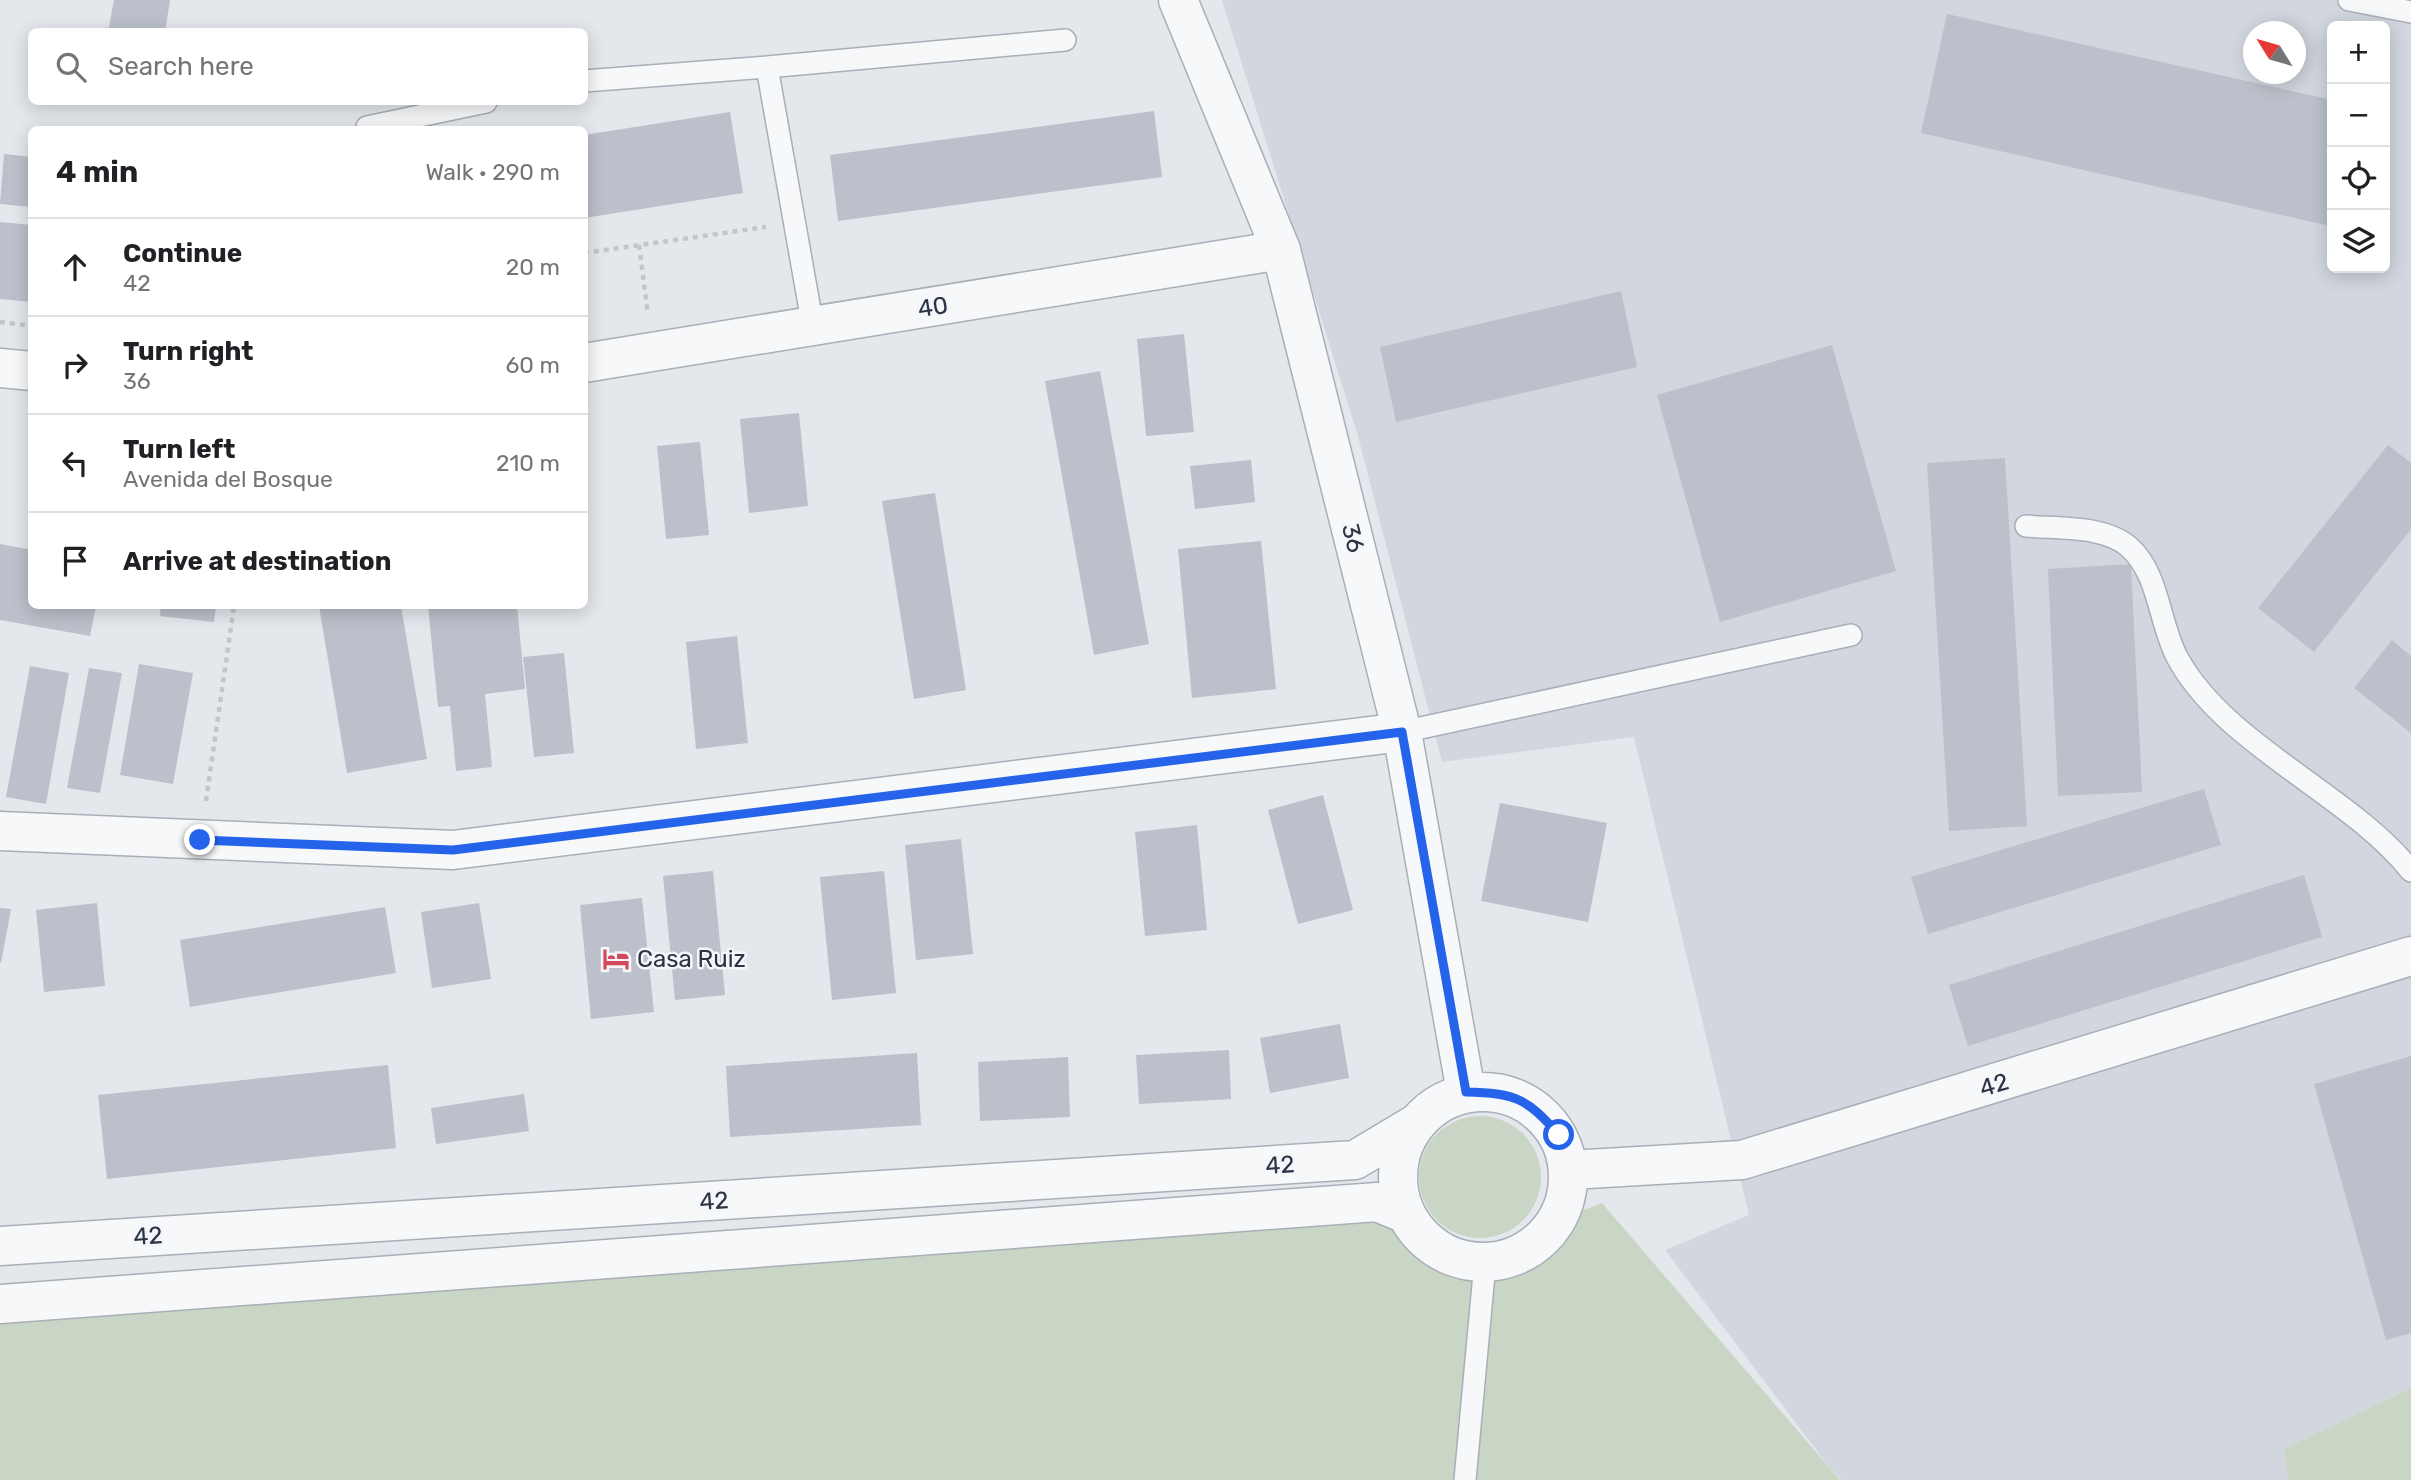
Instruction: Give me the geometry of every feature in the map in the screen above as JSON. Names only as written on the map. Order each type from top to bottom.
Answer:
[{"type":"street","name":"36","points":[[1178,0],[1281,250],[1402,732],[1466,1092]]},
{"type":"street","name":"40","points":[[588,362],[1281,250]]},
{"type":"street","points":[[0,368],[28,371]]},
{"type":"street","points":[[0,831],[453,850],[1402,732]]},
{"type":"street","name":"42","points":[[1570,1170],[1742,1160],[2411,956]]},
{"type":"street","name":"42","points":[[0,1246],[1355,1160],[1417,1123],[1439,1103],[1466,1092],[1503,1093],[1536,1108],[1559,1135],[1570,1170],[1565,1205],[1547,1235],[1518,1255],[1485,1263],[1452,1257],[1425,1240],[1406,1214],[1399,1191],[1398,1167],[1404,1143],[1417,1123]]},
{"type":"street","name":"42","points":[[0,1304],[1377,1202],[1406,1214]]},
{"type":"lane","points":[[2349,0],[2411,12]]},
{"type":"lane","points":[[588,81],[1065,40]]},
{"type":"lane","points":[[767,67],[813,327]]},
{"type":"lane","points":[[372,126],[472,105]]},
{"type":"lane","points":[[2026,526],[2096,532],[2128,545],[2143,563],[2177,657],[2208,700],[2367,830],[2411,871]]},
{"type":"lane","points":[[1402,732],[1851,635]]},
{"type":"lane","points":[[1465,1480],[1485,1263]]},
{"type":"path","points":[[588,252],[794,223]]},
{"type":"path","points":[[639,246],[654,352]]},
{"type":"path","points":[[0,322],[28,326]]},
{"type":"path","points":[[200,840],[234,609]]},
{"type":"shaded area","points":[[1222,0],[2411,0],[2411,1388],[2284,1449],[2288,1480],[1841,1480],[1665,1250],[1749,1215],[1634,737],[1442,762],[1358,436]]},
{"type":"green space","points":[[1480,1116],[1503,1121],[1523,1134],[1536,1154],[1541,1177],[1536,1200],[1523,1220],[1503,1233],[1480,1238],[1457,1233],[1437,1220],[1424,1200],[1419,1177],[1424,1154],[1437,1134],[1457,1121]]},
{"type":"green space","points":[[1602,1203],[1840,1480],[0,1480],[0,1315],[1405,1219],[1432,1248],[1448,1258],[1464,1265],[1500,1267],[1518,1260],[1540,1246],[1561,1220]]},
{"type":"green space","points":[[2411,1388],[2411,1480],[2288,1480],[2284,1449]]},
{"type":"building","points":[[114,0],[170,0],[166,28],[109,28]]},
{"type":"building","points":[[1947,14],[2243,80],[2243,84],[2260,84],[2327,99],[2327,225],[1921,133]]},
{"type":"building","points":[[1154,111],[1162,177],[838,221],[830,155]]},
{"type":"building","points":[[730,112],[743,193],[588,217],[588,134]]},
{"type":"building","points":[[4,154],[28,157],[28,207],[0,204]]},
{"type":"building","points":[[0,222],[28,225],[28,302],[0,299]]},
{"type":"building","points":[[1621,291],[1637,367],[1396,422],[1380,347]]},
{"type":"building","points":[[1184,334],[1194,432],[1146,436],[1137,339]]},
{"type":"building","points":[[1832,345],[1896,571],[1720,622],[1657,395]]},
{"type":"building","points":[[1100,371],[1149,644],[1094,655],[1045,381]]},
{"type":"building","points":[[799,413],[808,506],[749,513],[740,419]]},
{"type":"building","points":[[700,442],[709,535],[666,539],[657,446]]},
{"type":"building","points":[[2388,445],[2411,463],[2411,529],[2314,652],[2258,608]]},
{"type":"building","points":[[2005,458],[2027,826],[1949,831],[1927,463]]},
{"type":"building","points":[[1251,460],[1255,502],[1195,509],[1190,466]]},
{"type":"building","points":[[935,493],[966,690],[914,699],[882,501]]},
{"type":"building","points":[[1261,541],[1276,689],[1192,698],[1178,549]]},
{"type":"building","points":[[0,544],[28,549],[28,609],[95,609],[90,636],[0,620]]},
{"type":"building","points":[[2131,564],[2142,792],[2058,796],[2048,569]]},
{"type":"building","points":[[161,609],[216,609],[214,622],[160,616]]},
{"type":"building","points":[[320,609],[402,609],[427,759],[347,773]]},
{"type":"building","points":[[428,609],[517,609],[525,689],[485,694],[492,767],[456,771],[450,706],[438,707]]},
{"type":"building","points":[[737,636],[748,743],[696,749],[686,642]]},
{"type":"building","points":[[2392,640],[2411,656],[2411,733],[2354,688]]},
{"type":"building","points":[[564,653],[574,753],[534,757],[523,657]]},
{"type":"building","points":[[139,664],[193,673],[173,784],[120,775]]},
{"type":"building","points":[[30,666],[69,673],[46,804],[6,797]]},
{"type":"building","points":[[89,668],[122,673],[100,793],[67,788]]},
{"type":"building","points":[[2204,789],[2221,845],[1928,934],[1911,877]]},
{"type":"building","points":[[1323,795],[1353,910],[1298,924],[1268,810]]},
{"type":"building","points":[[1500,803],[1607,823],[1588,922],[1481,901]]},
{"type":"building","points":[[1197,825],[1207,930],[1145,936],[1135,832]]},
{"type":"building","points":[[961,839],[973,954],[916,960],[905,845]]},
{"type":"building","points":[[713,871],[725,995],[675,1000],[663,876]]},
{"type":"building","points":[[884,871],[896,993],[832,1000],[820,877]]},
{"type":"building","points":[[2304,875],[2322,937],[1968,1046],[1949,985]]},
{"type":"building","name":"Casa Ruiz","points":[[642,898],[654,1012],[591,1019],[580,905]]},
{"type":"building","points":[[97,903],[105,986],[44,992],[36,910]]},
{"type":"building","points":[[479,903],[491,979],[432,988],[421,912]]},
{"type":"building","points":[[385,907],[396,973],[190,1007],[180,940]]},
{"type":"building","points":[[0,908],[11,909],[1,963],[0,962]]},
{"type":"building","points":[[1340,1024],[1349,1078],[1270,1093],[1260,1038]]},
{"type":"building","points":[[1229,1050],[1231,1099],[1139,1104],[1136,1055]]},
{"type":"building","points":[[917,1053],[921,1125],[730,1137],[726,1066]]},
{"type":"building","points":[[2411,1056],[2411,1333],[2386,1340],[2314,1084]]},
{"type":"building","points":[[1068,1057],[1070,1117],[980,1121],[978,1062]]},
{"type":"building","points":[[388,1065],[396,1148],[107,1179],[98,1095]]},
{"type":"building","points":[[524,1094],[529,1131],[436,1144],[431,1108]]},
{"type":"place","name":"Casa Ruiz","points":[[616,959]]},
{"type":"route","points":[[200,840],[453,850],[1402,732],[1466,1092],[1503,1093],[1536,1108],[1559,1135]]}]
